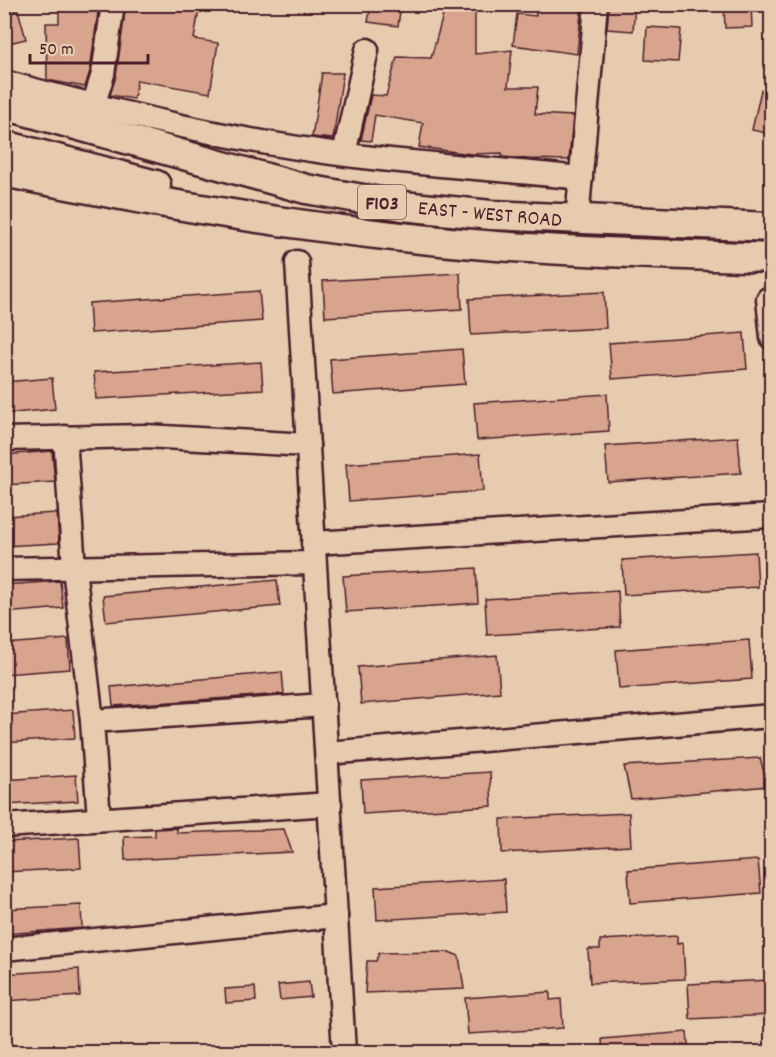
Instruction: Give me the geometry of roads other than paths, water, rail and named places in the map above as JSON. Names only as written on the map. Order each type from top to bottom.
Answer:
[{"type":"main road","name":"EAST - WEST ROAD","points":[[4,105],[306,189],[403,206],[491,215],[577,220],[771,227]]},
{"type":"main road","points":[[4,123],[54,147],[293,221]]},
{"type":"main road","points":[[4,146],[54,147],[306,189]]},
{"type":"main road","name":"EAST - WEST ROAD","points":[[4,172],[152,203],[487,245],[771,258]]},
{"type":"street","points":[[93,106],[103,74],[113,4]]},
{"type":"street","points":[[577,220],[596,4]]},
{"type":"street","points":[[344,154],[367,50]]},
{"type":"street","points":[[4,82],[93,106],[211,132],[344,154],[581,178]]},
{"type":"street","points":[[297,262],[344,1053]]},
{"type":"street","points":[[768,299],[771,338]]},
{"type":"street","points":[[4,439],[146,436],[308,445]]},
{"type":"street","points":[[65,437],[74,568],[92,722],[99,819]]},
{"type":"street","points":[[4,569],[74,568],[314,553],[771,516]]},
{"type":"street","points":[[92,722],[324,705]]},
{"type":"street","points":[[327,753],[771,716]]},
{"type":"street","points":[[4,826],[330,804]]},
{"type":"street","points":[[4,949],[336,916]]}]
